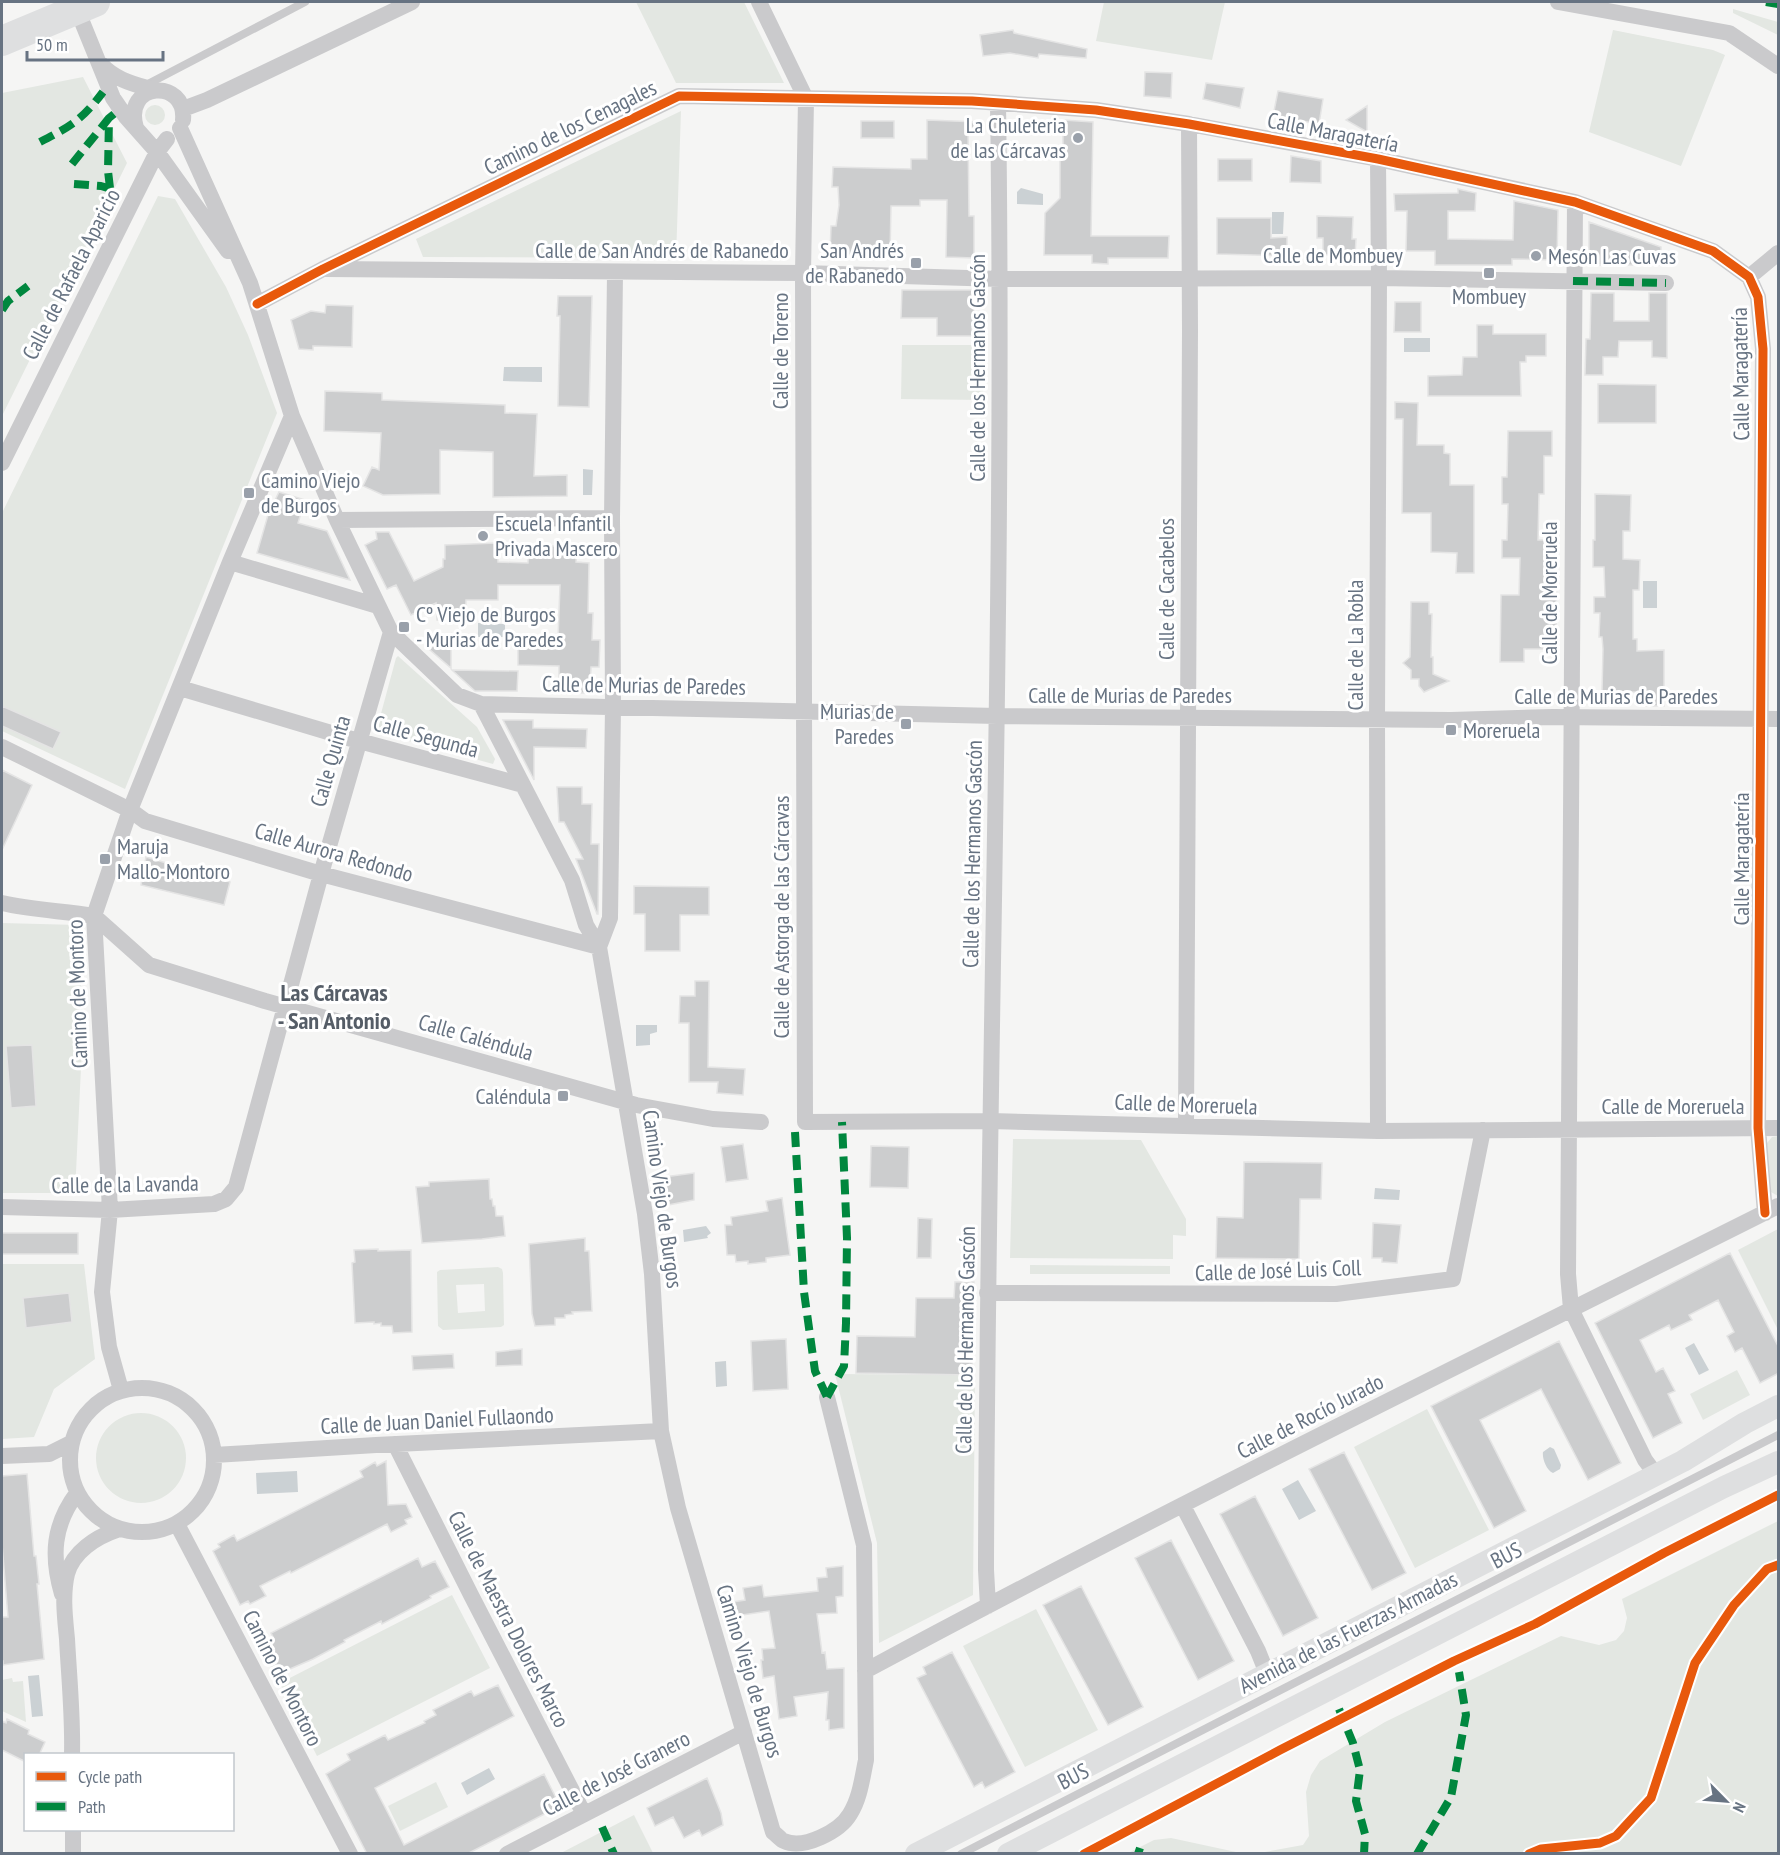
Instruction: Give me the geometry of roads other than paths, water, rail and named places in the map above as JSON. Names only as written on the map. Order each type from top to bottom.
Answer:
[{"type":"highway","points":[[2,40],[95,2]]},
{"type":"street","points":[[74,2],[113,98],[140,133],[162,146],[250,283]]},
{"type":"street","points":[[183,109],[207,100],[412,2]]},
{"type":"street","name":"Calle de Toreno","points":[[759,2],[806,99],[802,273],[803,711]]},
{"type":"street","points":[[1558,2],[1729,33],[1779,66]]},
{"type":"street","points":[[100,63],[117,78],[167,91],[177,98],[183,109],[183,119],[180,128],[162,146]]},
{"type":"street","points":[[140,133],[132,116],[135,104],[149,88]]},
{"type":"street","name":"Camino de los Cenagales","points":[[257,304],[323,269],[679,96],[998,103]]},
{"type":"street","name":"Calle Maragatería","points":[[998,103],[1096,110],[1189,124],[1378,159],[1575,202],[1713,251],[1749,277],[1758,297],[1763,349],[1760,488],[1770,719],[1758,1128],[1772,1209]]},
{"type":"street","name":"Calle de los Hermanos Gascón","points":[[988,1606],[986,1570],[987,1293],[997,716],[1000,279],[998,103]]},
{"type":"street","name":"Calle de Cacabelos","points":[[1186,1126],[1189,124]]},
{"type":"street","points":[[180,128],[250,283],[292,416],[337,520],[391,632],[457,695],[481,704]]},
{"type":"street","name":"Calle de Rafaela Aparicio","points":[[2,463],[162,146]]},
{"type":"street","name":"Calle de La Robla","points":[[1378,159],[1380,278],[1377,718],[1378,1131]]},
{"type":"street","name":"Calle de Moreruela","points":[[1567,1129],[1575,202]]},
{"type":"street","points":[[1749,277],[1779,253]]},
{"type":"street","name":"Calle de San Andrés de Rabanedo","points":[[323,269],[802,273],[1000,279]]},
{"type":"street","points":[[599,946],[610,918],[615,273]]},
{"type":"street","name":"Calle de Mombuey","points":[[1000,279],[1380,278],[1666,283]]},
{"type":"street","name":"Camino de Montoro","points":[[121,1390],[109,1347],[102,1293],[110,1210],[94,916],[130,810],[230,562],[292,416]]},
{"type":"street","points":[[337,520],[612,518]]},
{"type":"street","points":[[230,562],[378,606]]},
{"type":"street","name":"Calle Quinta","points":[[286,1007],[358,741],[391,632]]},
{"type":"street","name":"Calle Segunda","points":[[180,688],[358,741],[523,785]]},
{"type":"street","name":"Calle de Murias de Paredes","points":[[481,704],[997,716],[1451,720],[1570,717],[1770,719]]},
{"type":"street","name":"Camino Viejo de Burgos","points":[[481,704],[572,880],[586,925],[599,946],[642,1192],[652,1274],[662,1431],[678,1508],[773,1832],[785,1842],[806,1842],[831,1833],[849,1816],[860,1795],[866,1760],[865,1671]]},
{"type":"street","name":"Calle de Astorga de las Cárcavas","points":[[803,711],[805,1122]]},
{"type":"street","name":"Calle Aurora Redondo","points":[[2,747],[130,810],[145,821],[321,874],[599,946]]},
{"type":"street","points":[[2,903],[94,916]]},
{"type":"street","name":"Calle Caléndula","points":[[94,916],[149,964],[286,1007],[627,1102],[713,1119],[761,1122]]},
{"type":"street","name":"Calle de la Lavanda","points":[[2,1207],[110,1210],[214,1204],[226,1199],[236,1187],[286,1007]]},
{"type":"street","name":"Calle de Moreruela","points":[[805,1122],[990,1121],[1378,1131],[1779,1128]]},
{"type":"street","points":[[1567,1129],[1568,1274],[1571,1310],[1645,1460],[1651,1468],[1661,1472]]},
{"type":"street","name":"Calle de José Luis Coll","points":[[987,1293],[1336,1294],[1453,1279],[1483,1130]]},
{"type":"street","name":"Calle de Rocío Jurado","points":[[865,1671],[1183,1506],[1772,1209]]},
{"type":"street","points":[[72,1753],[64,1600],[68,1573],[75,1557],[105,1534],[117,1530],[156,1532],[177,1524],[193,1511],[206,1495],[213,1476],[214,1455],[210,1434],[199,1415],[183,1400],[164,1390],[142,1387],[121,1390],[101,1400],[84,1415],[73,1434],[69,1454],[70,1475],[77,1493],[92,1513],[117,1530]]},
{"type":"street","points":[[827,1397],[864,1545],[865,1671]]},
{"type":"street","name":"Avenida de las Fuerzas Armadas","points":[[916,1854],[1683,1461],[1745,1423],[1779,1406]]},
{"type":"street","name":"Calle de Juan Daniel Fullaondo","points":[[214,1455],[662,1431]]},
{"type":"street","points":[[2,1456],[49,1454],[71,1443]]},
{"type":"street","name":"Calle de Maestra Dolores Marco","points":[[395,1444],[584,1814]]},
{"type":"street","name":"Avenida de las Fuerzas Armadas","points":[[1008,1854],[1724,1487],[1779,1462]]},
{"type":"street","points":[[64,1600],[56,1574],[54,1552],[59,1525],[77,1493]]},
{"type":"street","points":[[1183,1506],[1258,1651],[1264,1666],[1263,1675]]},
{"type":"street","name":"Camino de Montoro","points":[[177,1524],[350,1854]]},
{"type":"street","name":"Calle de José Granero","points":[[507,1854],[744,1732]]},
{"type":"street","points":[[72,1831],[73,1854]]},
{"type":"lane","points":[[149,88],[305,2]]},
{"type":"lane","name":"BUS","points":[[961,1854],[1779,1435]]},
{"type":"place","name":"La Chuleteria de las Cárcavas","points":[[1078,138]]},
{"type":"place","name":"Mesón Las Cuvas","points":[[1536,256]]},
{"type":"place","name":"San Andrés de Rabanedo","points":[[916,263]]},
{"type":"place","name":"Mombuey","points":[[1489,273]]},
{"type":"place","name":"Camino Viejo de Burgos","points":[[249,493]]},
{"type":"place","name":"Escuela Infantil Privada Mascero","points":[[483,536]]},
{"type":"place","name":"Cº Viejo de Burgos - Murias de Paredes","points":[[404,627]]},
{"type":"place","name":"Murias de Paredes","points":[[906,724]]},
{"type":"place","name":"Moreruela","points":[[1451,730]]},
{"type":"place","name":"Maruja Mallo-Montoro","points":[[105,859]]},
{"type":"place","name":"Caléndula","points":[[563,1096]]},
{"type":"district","name":"Las Cárcavas - San Antonio","points":[[334,1007]]}]
